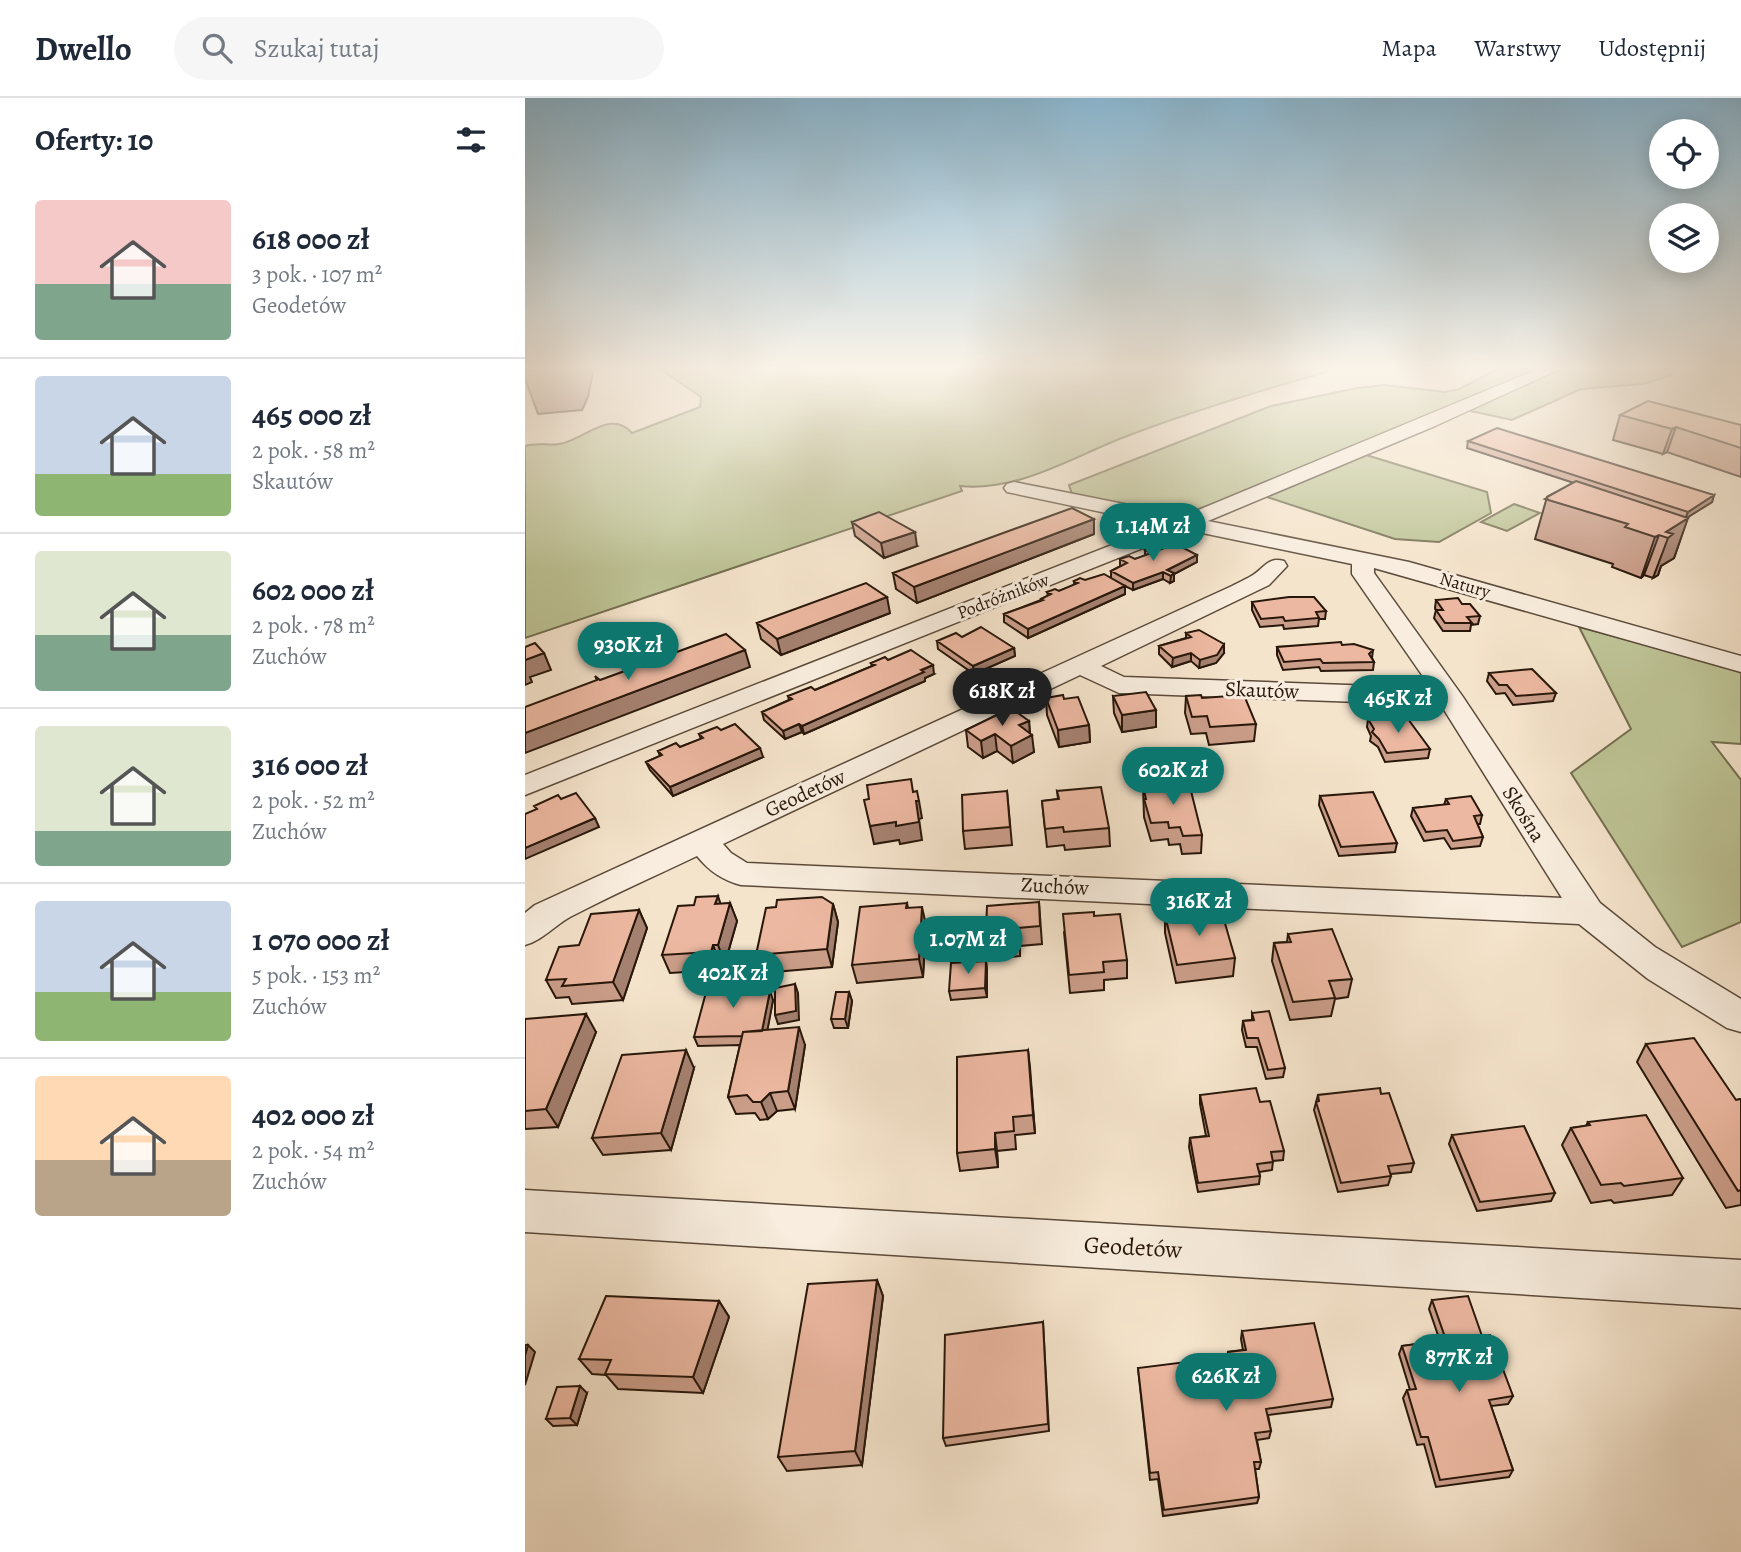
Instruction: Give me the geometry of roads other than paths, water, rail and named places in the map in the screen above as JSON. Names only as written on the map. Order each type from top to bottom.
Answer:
[{"type":"street","name":"Podróżników","points":[[525,786],[1184,524],[1400,435]]},
{"type":"street","name":"Natury","points":[[1014,488],[1452,581],[1741,664]]},
{"type":"street","name":"Skośna","points":[[1363,560],[1363,574],[1389,607],[1450,697],[1588,912],[1617,939],[1661,972],[1741,1017]]},
{"type":"street","name":"Geodetów","points":[[525,932],[547,914],[580,897],[1261,580],[1276,566]]},
{"type":"street","name":"Skautów","points":[[1079,665],[1119,685],[1450,697]]},
{"type":"street","name":"Zuchów","points":[[703,841],[719,861],[741,874],[1030,884],[1588,912]]},
{"type":"street","name":"Geodetów","points":[[525,1211],[1741,1283]]}]
